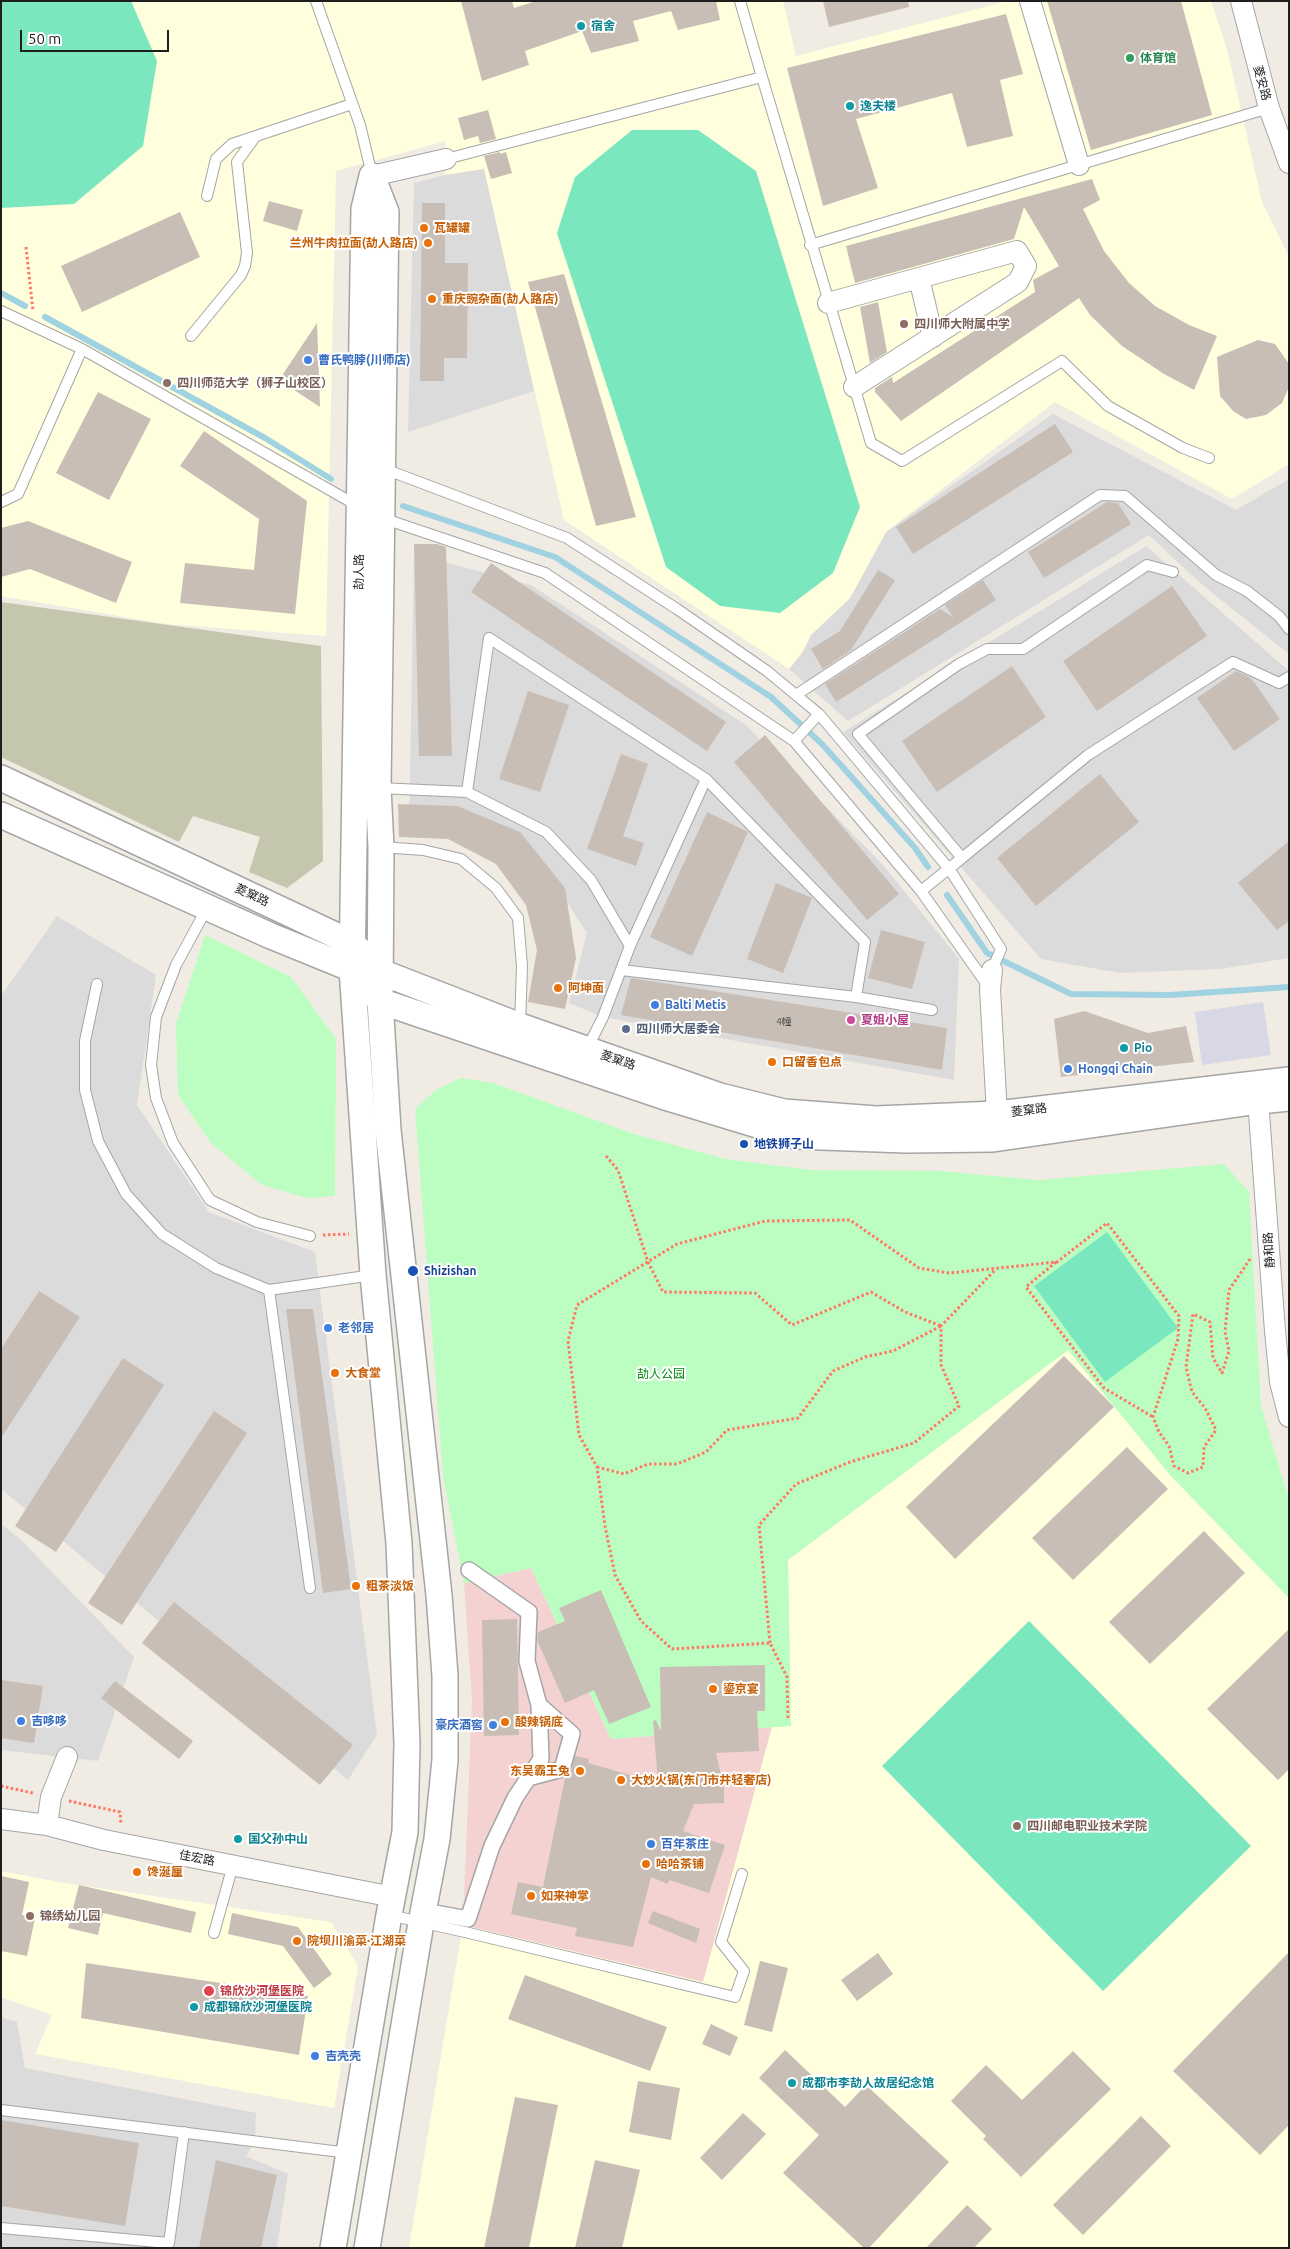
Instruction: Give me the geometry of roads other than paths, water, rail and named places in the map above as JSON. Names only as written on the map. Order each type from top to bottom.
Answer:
[{"type":"street","points":[[1030,1],[1078,165]]},
{"type":"street","name":"菱安路","points":[[1241,1],[1269,108],[1289,163]]},
{"type":"street","points":[[367,2248],[438,1839],[444,1760],[445,1676],[388,1130],[380,1001],[381,847],[371,513],[382,468],[386,212],[372,176],[446,159]]},
{"type":"street","name":"劼人路","points":[[333,2248],[405,1832],[407,1744],[399,1543],[373,1275],[352,969],[371,513],[364,209],[372,176]]},
{"type":"street","points":[[828,303],[1017,251],[1026,266],[1018,282],[854,387]]},
{"type":"street","points":[[919,278],[933,337]]},
{"type":"street","name":"菱窠路","points":[[1,778],[352,943],[380,972],[520,1026],[720,1096],[784,1112],[876,1119],[997,1114],[1258,1092],[1289,1098]]},
{"type":"street","points":[[1,815],[352,969],[380,1001]]},
{"type":"street","points":[[991,979],[997,1114]]},
{"type":"street","name":"菱窠路","points":[[380,1001],[662,1096],[794,1136],[906,1140],[993,1140],[1258,1092],[1289,1080]]},
{"type":"street","name":"静和路","points":[[1258,1092],[1280,1382],[1289,1417]]},
{"type":"street","points":[[423,1917],[468,1919],[492,1846],[515,1798],[541,1759],[539,1705],[527,1661],[529,1612],[469,1570]]},
{"type":"street","points":[[528,1778],[562,1770],[572,1734],[539,1705]]},
{"type":"street","points":[[47,1825],[51,1797],[67,1757]]},
{"type":"street","name":"佳宏路","points":[[1,1819],[47,1825],[124,1844],[233,1865],[391,1906]]},
{"type":"lane","points":[[316,1],[352,104],[372,176]]},
{"type":"lane","points":[[740,1],[810,245],[872,443],[902,461],[1062,361],[1108,406],[1183,448],[1209,458]]},
{"type":"lane","points":[[446,159],[762,77]]},
{"type":"lane","points":[[207,196],[216,159],[232,144],[352,104]]},
{"type":"lane","points":[[810,245],[1269,108]]},
{"type":"lane","points":[[191,336],[240,275],[245,266],[247,253],[237,162],[255,137]]},
{"type":"lane","points":[[1,311],[82,349],[371,513],[545,573],[794,740],[921,891],[991,979]]},
{"type":"lane","points":[[1,502],[18,494],[82,349]]},
{"type":"lane","points":[[382,468],[567,538],[767,671],[796,695],[818,714],[950,870],[1000,949],[991,979]]},
{"type":"lane","points":[[796,695],[1100,495],[1125,496],[1216,575],[1247,591],[1279,616],[1289,629]]},
{"type":"lane","points":[[962,858],[858,734],[959,664],[987,649],[1022,649],[1147,565],[1173,572]]},
{"type":"lane","points":[[466,792],[489,638],[706,779],[865,942],[856,997]]},
{"type":"lane","points":[[921,891],[950,870],[962,858],[1088,755],[1233,662],[1279,683],[1289,677]]},
{"type":"lane","points":[[794,740],[818,714]]},
{"type":"lane","points":[[587,1049],[630,946],[706,779]]},
{"type":"lane","points":[[378,788],[466,792],[546,832],[591,880],[630,946]]},
{"type":"lane","points":[[381,847],[423,850],[462,859],[496,888],[518,918],[522,966],[520,1026]]},
{"type":"lane","points":[[208,907],[176,965],[156,1016],[152,1065],[156,1098],[173,1143],[210,1200],[257,1222],[310,1236]]},
{"type":"lane","points":[[621,970],[856,997],[932,1010]]},
{"type":"lane","points":[[97,984],[85,1041],[85,1090],[98,1141],[126,1194],[162,1234],[216,1268],[269,1290],[373,1275]]},
{"type":"lane","points":[[269,1290],[310,1588]]},
{"type":"lane","points":[[214,1933],[233,1865]]},
{"type":"lane","points":[[391,1906],[423,1917],[735,1997],[744,1971],[720,1942],[742,1874]]},
{"type":"lane","points":[[1,2110],[349,2153]]},
{"type":"lane","points":[[1,2228],[169,2245],[184,2132]]},
{"type":"waterway","points":[[1,293],[25,306]]},
{"type":"waterway","points":[[45,317],[265,438],[331,479]]},
{"type":"waterway","points":[[403,506],[555,557],[771,697],[822,744],[915,848],[928,867]]},
{"type":"waterway","points":[[947,895],[987,953],[1071,994],[1170,995],[1289,987]]},
{"type":"place","name":"宿舍","points":[[581,26]]},
{"type":"place","name":"体育馆","points":[[1130,58]]},
{"type":"place","name":"逸夫楼","points":[[850,106]]},
{"type":"place","name":"瓦罐罐","points":[[424,228]]},
{"type":"place","name":"兰州牛肉拉面(劼人路店)","points":[[428,243]]},
{"type":"place","name":"重庆豌杂面(劼人路店)","points":[[432,299]]},
{"type":"place","name":"四川师大附属中学","points":[[904,324]]},
{"type":"place","name":"曹氏鸭脖(川师店)","points":[[308,360]]},
{"type":"place","name":"四川师范大学（狮子山校区）","points":[[167,383]]},
{"type":"place","name":"阿坤面","points":[[558,988]]},
{"type":"place","name":"Balti Metis","points":[[655,1005]]},
{"type":"place","name":"夏姐小屋","points":[[851,1020]]},
{"type":"place","name":"四川师大居委会","points":[[626,1029]]},
{"type":"place","name":"Pio","points":[[1124,1048]]},
{"type":"place","name":"口留香包点","points":[[772,1062]]},
{"type":"place","name":"Hongqi Chain","points":[[1068,1069]]},
{"type":"place","name":"地铁狮子山","points":[[744,1144]]},
{"type":"place","name":"Shizishan","points":[[413,1271]]},
{"type":"place","name":"老邻居","points":[[328,1328]]},
{"type":"place","name":"大食堂","points":[[335,1373]]},
{"type":"place","name":"粗茶淡饭","points":[[356,1586]]},
{"type":"place","name":"鎏京宴","points":[[713,1689]]},
{"type":"place","name":"吉哆哆","points":[[21,1721]]},
{"type":"place","name":"酸辣锅底","points":[[505,1722]]},
{"type":"place","name":"豪庆酒窖","points":[[493,1725]]},
{"type":"place","name":"东吴霸王兔","points":[[580,1771]]},
{"type":"place","name":"大妙火锅(东门市井轻奢店)","points":[[621,1780]]},
{"type":"place","name":"四川邮电职业技术学院","points":[[1017,1826]]},
{"type":"place","name":"国父孙中山","points":[[238,1839]]},
{"type":"place","name":"百年茶庄","points":[[651,1844]]},
{"type":"place","name":"哈哈茶铺","points":[[646,1864]]},
{"type":"place","name":"馋涎厘","points":[[137,1872]]},
{"type":"place","name":"如来神掌","points":[[531,1896]]},
{"type":"place","name":"锦绣幼儿园","points":[[30,1916]]},
{"type":"place","name":"院坝川渝菜·江湖菜","points":[[297,1941]]},
{"type":"place","name":"锦欣沙河堡医院","points":[[209,1991]]},
{"type":"place","name":"成都锦欣沙河堡医院","points":[[194,2007]]},
{"type":"place","name":"吉壳壳","points":[[315,2056]]},
{"type":"place","name":"成都市李劼人故居纪念馆","points":[[792,2083]]},
{"type":"park label","name":"劼人公园","points":[[661,1374]]}]
